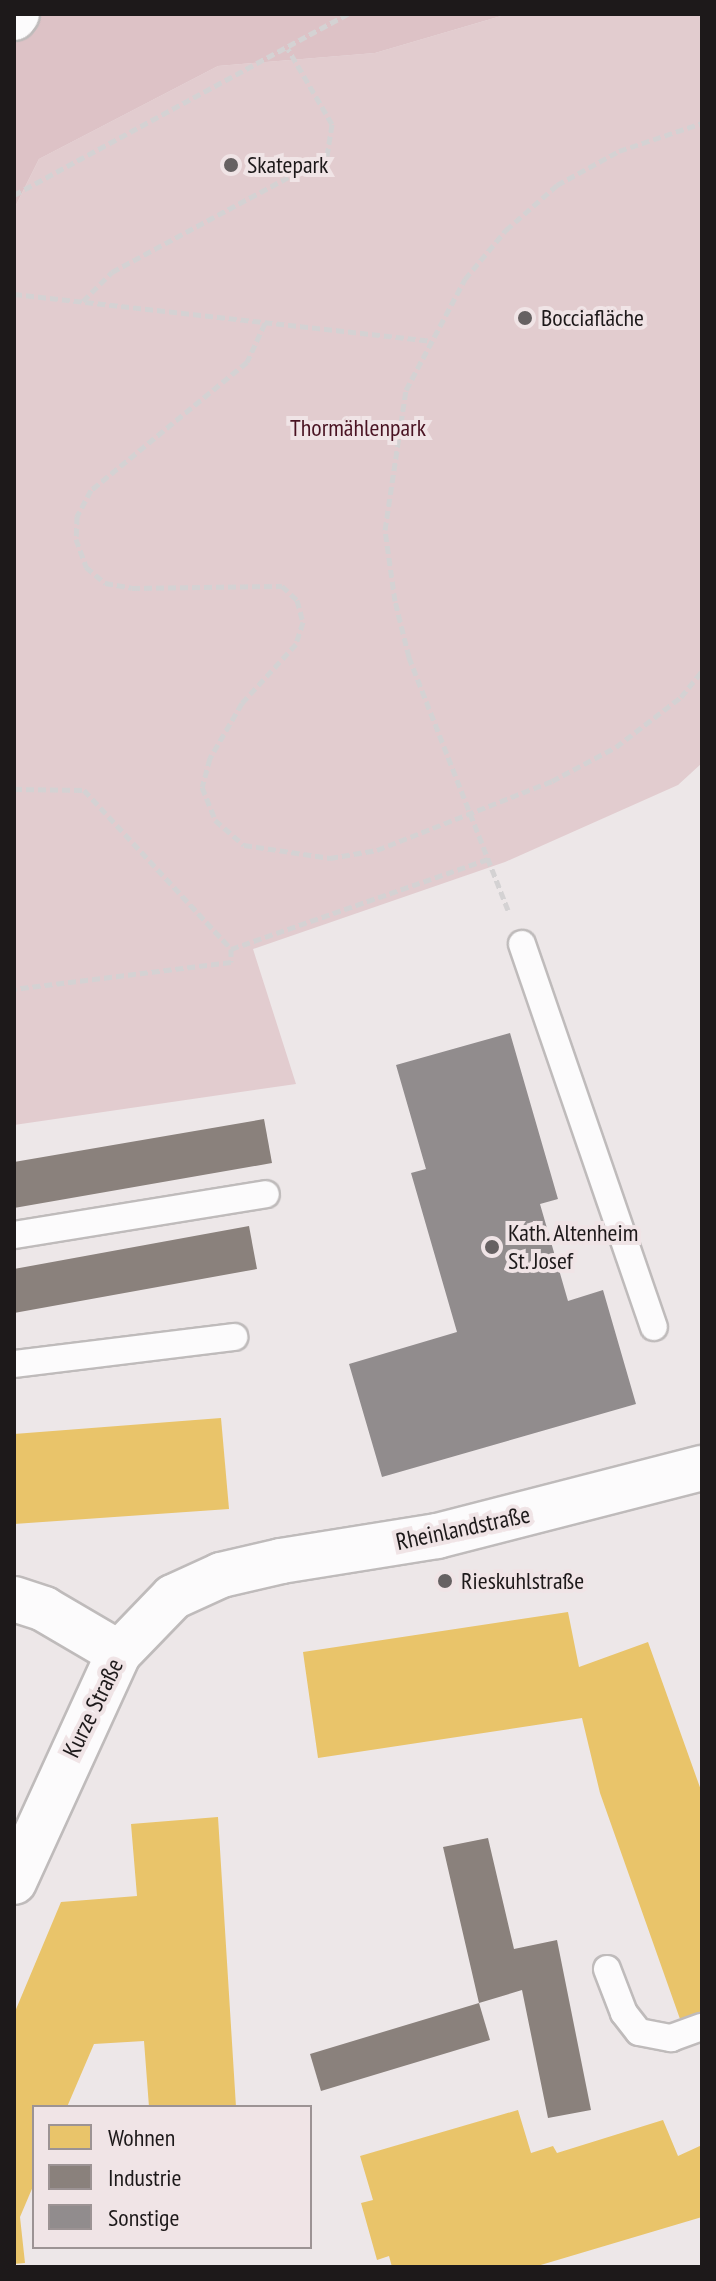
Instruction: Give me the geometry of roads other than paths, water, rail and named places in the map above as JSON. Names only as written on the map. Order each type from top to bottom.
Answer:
[{"type":"street","name":"Rheinlandstraße","points":[[221,1575],[437,1536],[701,1471]]},
{"type":"street","name":"Kurze Straße","points":[[14,1882],[119,1653],[173,1597],[221,1575]]},
{"type":"street","points":[[14,1599],[44,1609],[119,1653]]},
{"type":"lane","points":[[522,944],[654,1327]]},
{"type":"lane","points":[[14,1235],[266,1194]]},
{"type":"lane","points":[[14,1364],[234,1337]]},
{"type":"lane","points":[[607,1969],[624,2013],[639,2032],[671,2038],[702,2027]]},
{"type":"place","name":"Skatepark","points":[[231,165]]},
{"type":"place","name":"Bocciafläche","points":[[525,318]]},
{"type":"place","name":"Kath. Altenheim St. Josef","points":[[492,1247]]},
{"type":"place","name":"Rieskuhlstraße","points":[[445,1581]]},
{"type":"park label","name":"Thormählenpark","points":[[358,428]]}]
